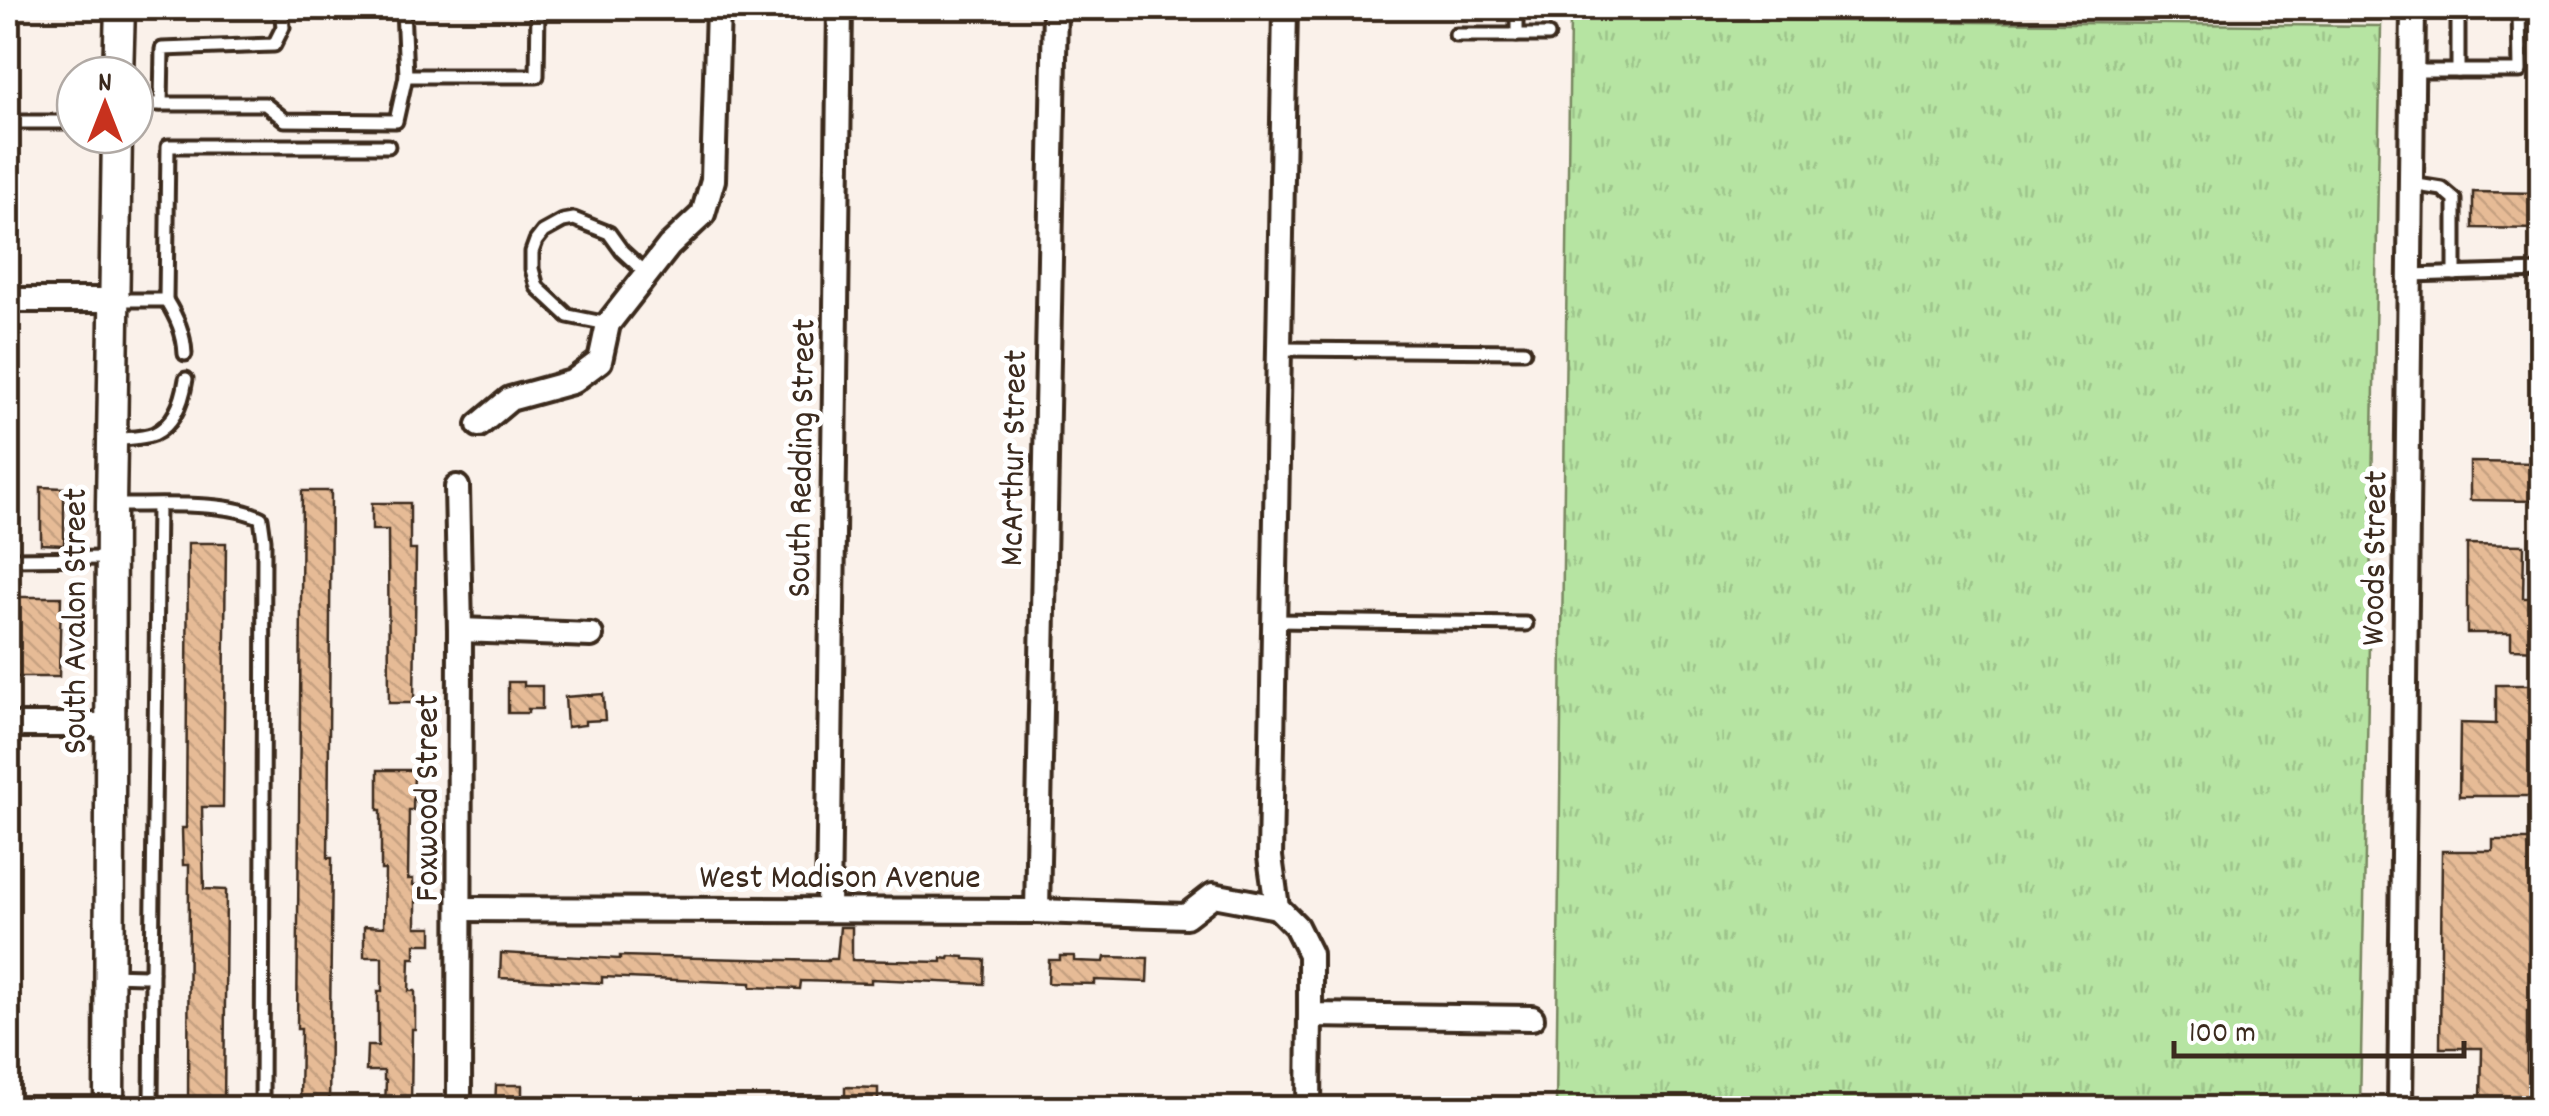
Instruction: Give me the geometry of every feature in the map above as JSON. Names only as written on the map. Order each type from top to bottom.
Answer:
[{"type":"street","points":[[119,55],[120,8]]},
{"type":"street","points":[[479,425],[510,399],[572,382],[600,361],[608,324],[668,246],[703,214],[713,180],[718,8]]},
{"type":"street","name":"South Redding Street","points":[[828,910],[840,8]]},
{"type":"street","name":"McArthur Street","points":[[1037,911],[1054,8]]},
{"type":"street","points":[[1285,8],[1270,858],[1278,907],[1296,926],[1310,954],[1309,1108]]},
{"type":"street","name":"Woods Street","points":[[2400,1108],[2413,8]]},
{"type":"street","name":"South Avalon Street","points":[[109,1108],[117,155]]},
{"type":"street","points":[[8,300],[114,300]]},
{"type":"street","name":"Foxwood Street","points":[[457,487],[459,1108]]},
{"type":"street","points":[[460,630],[591,636]]},
{"type":"street","points":[[8,725],[110,725]]},
{"type":"street","name":"West Madison Avenue","points":[[460,909],[1037,911],[1186,916],[1213,895],[1278,907]]},
{"type":"street","points":[[1310,1015],[1532,1018]]},
{"type":"lane","points":[[160,104],[162,49],[274,44],[282,27],[281,8]]},
{"type":"lane","points":[[155,104],[265,104],[285,120],[396,121],[406,76],[403,8]]},
{"type":"lane","points":[[406,76],[537,76],[538,8]]},
{"type":"lane","points":[[1517,8],[1517,35]]},
{"type":"lane","points":[[2412,71],[2520,71],[2519,9]]},
{"type":"lane","points":[[2458,71],[2458,10],[2542,11]]},
{"type":"lane","points":[[1456,35],[1548,35]]},
{"type":"lane","points":[[8,122],[55,122]]},
{"type":"lane","points":[[185,354],[179,320],[166,300],[168,146],[388,146]]},
{"type":"lane","points":[[2411,184],[2442,189],[2455,200],[2455,274]]},
{"type":"lane","points":[[608,324],[568,316],[537,288],[532,252],[542,232],[574,219],[591,224],[609,232],[647,274]]},
{"type":"lane","points":[[2410,275],[2542,271]]},
{"type":"lane","points":[[114,300],[166,300]]},
{"type":"lane","points":[[1278,349],[1524,351]]},
{"type":"lane","points":[[112,440],[153,434],[165,425],[177,411],[186,378]]},
{"type":"lane","points":[[111,504],[245,510],[262,518],[262,1108]]},
{"type":"lane","points":[[151,1108],[158,506]]},
{"type":"lane","points":[[8,559],[111,558]]},
{"type":"lane","points":[[1274,621],[1526,624]]},
{"type":"lane","points":[[110,975],[145,976],[152,972]]},
{"type":"green space","points":[[1570,18],[2381,26],[2360,1108],[1556,1108]]},
{"type":"building","points":[[2473,192],[2542,193],[2542,229],[2473,228]]},
{"type":"building","points":[[2470,462],[2538,463],[2537,501],[2470,500]]},
{"type":"building","points":[[41,487],[64,488],[64,545],[41,544]]},
{"type":"building","points":[[302,491],[331,491],[329,1108],[300,1108],[301,1029],[297,1029]]},
{"type":"building","points":[[372,503],[410,503],[410,550],[416,550],[414,703],[389,703],[388,530],[372,530]]},
{"type":"building","points":[[188,543],[226,543],[223,807],[202,807],[204,889],[226,890],[224,1108],[188,1108],[189,865],[183,865],[182,828],[186,828]]},
{"type":"building","points":[[2467,544],[2524,545],[2523,598],[2542,598],[2542,650],[2511,649],[2511,633],[2467,633]]},
{"type":"building","points":[[8,597],[61,597],[59,677],[8,677]]},
{"type":"building","points":[[508,682],[542,686],[542,709],[508,713]]},
{"type":"building","points":[[2496,685],[2542,685],[2542,796],[2459,796],[2460,723],[2496,724]]},
{"type":"building","points":[[603,694],[605,720],[567,727],[565,697]]},
{"type":"building","points":[[378,770],[414,770],[408,879],[416,885],[416,927],[432,927],[432,944],[415,944],[415,958],[410,958],[409,991],[415,991],[411,1108],[385,1108],[384,1071],[366,1071],[367,1046],[378,1046],[378,991],[382,991],[382,957],[364,957],[364,926],[384,927],[385,870],[381,870]]},
{"type":"building","points":[[2493,840],[2542,840],[2542,1011],[2527,1011],[2527,1072],[2533,1072],[2533,1104],[2521,1104],[2521,1108],[2492,1108],[2492,1103],[2481,1103],[2482,1048],[2440,1048],[2442,851],[2493,851]]},
{"type":"building","points":[[840,927],[852,927],[852,960],[942,962],[942,958],[950,956],[985,960],[984,984],[871,979],[871,983],[801,981],[800,989],[751,987],[751,983],[602,977],[602,983],[500,978],[501,953],[620,959],[828,961],[837,959]]},
{"type":"building","points":[[1060,956],[1074,956],[1074,961],[1104,962],[1105,957],[1148,958],[1147,982],[1048,983],[1049,960],[1060,960]]},
{"type":"building","points":[[496,1085],[522,1085],[522,1108],[495,1108]]},
{"type":"building","points":[[845,1087],[878,1088],[878,1108],[845,1108]]}]
